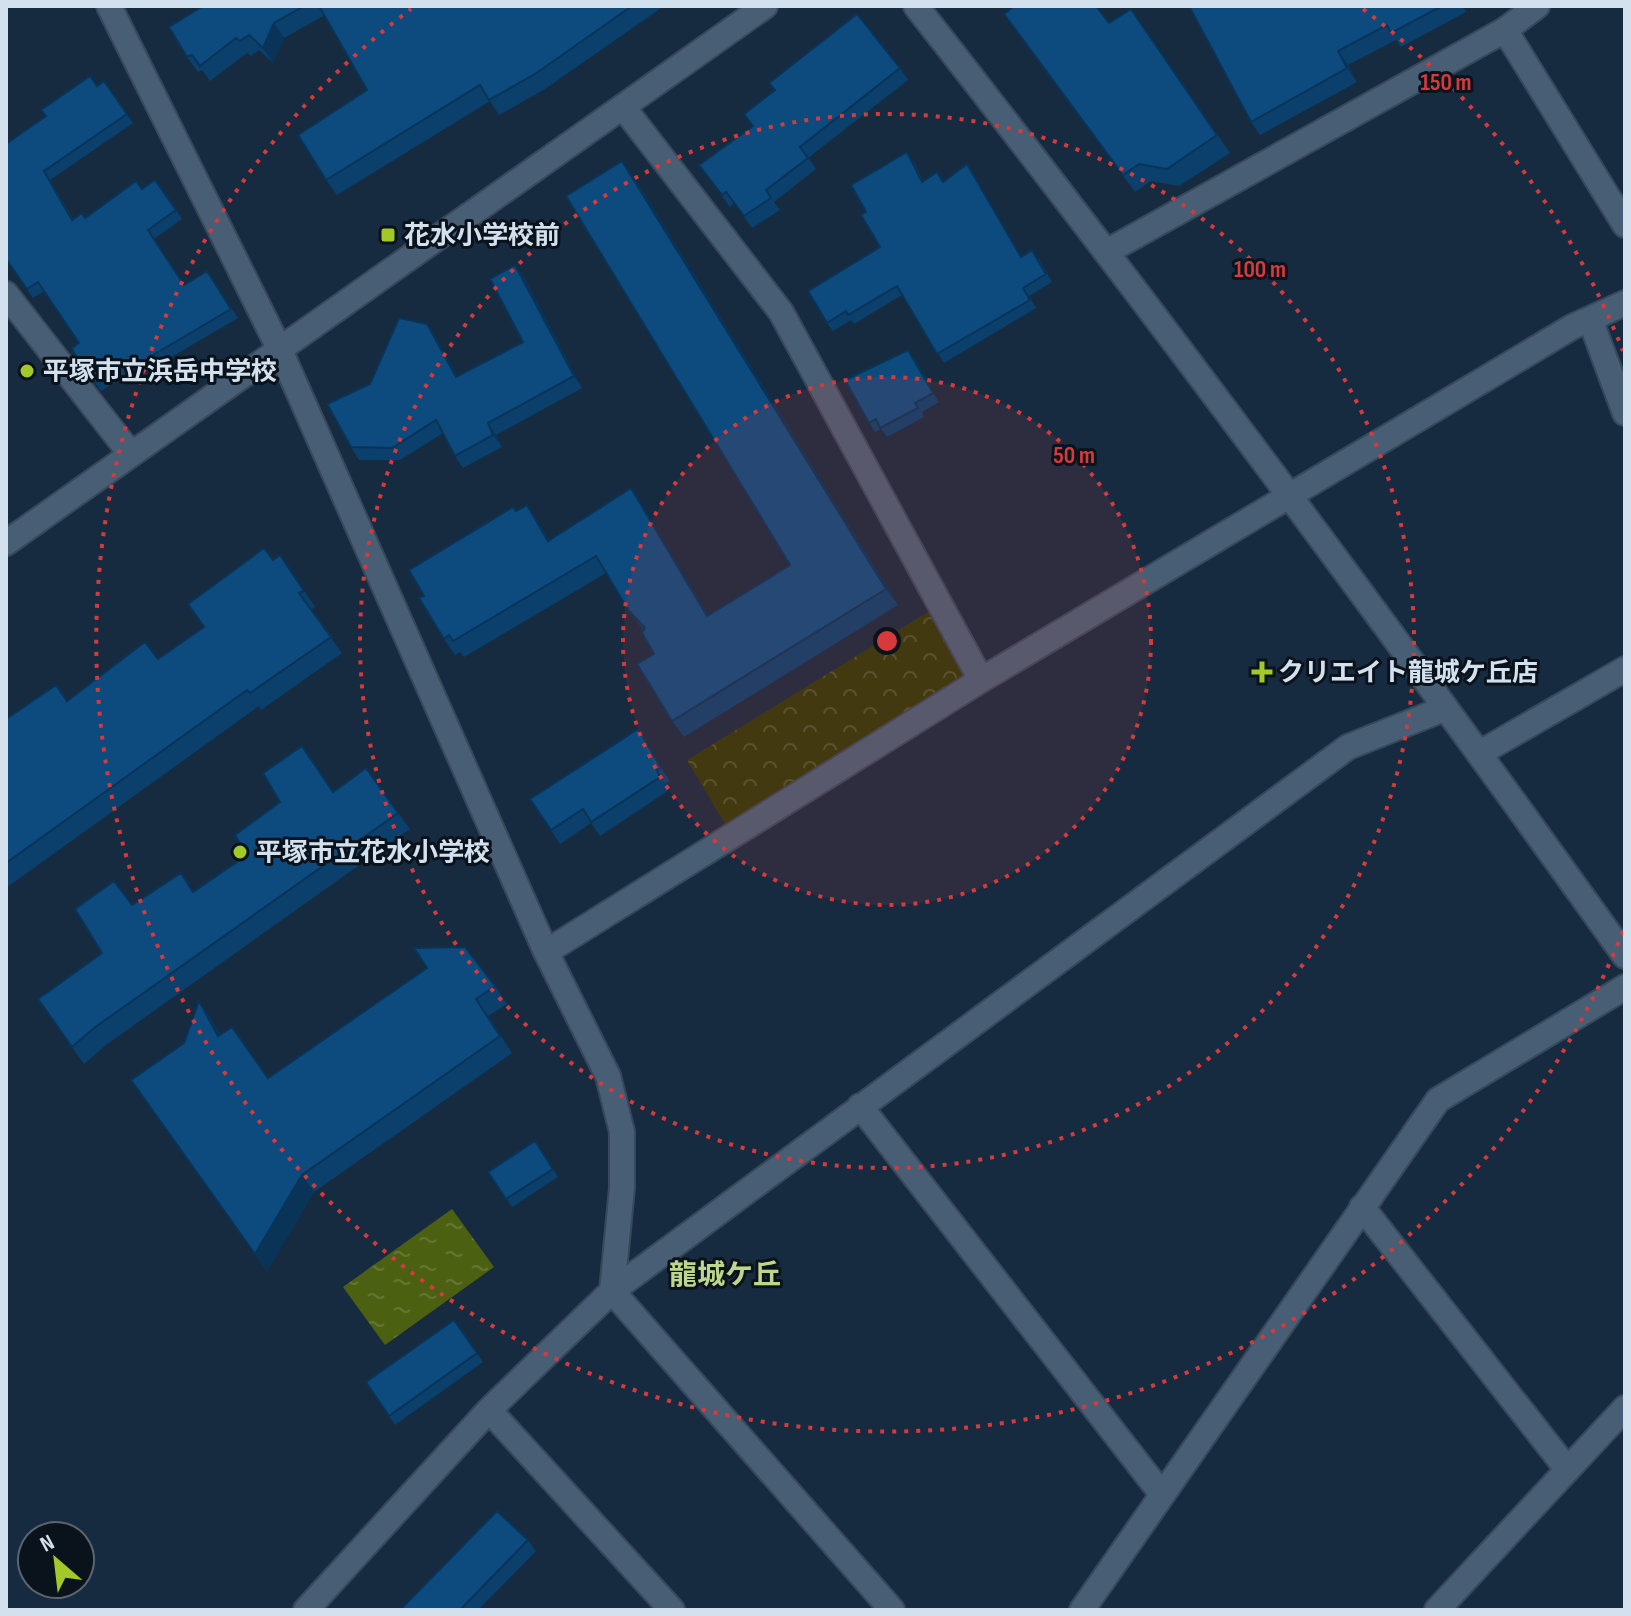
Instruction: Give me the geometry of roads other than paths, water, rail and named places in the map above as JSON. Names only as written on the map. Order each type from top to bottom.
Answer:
[{"type":"street","points":[[109,6],[279,348],[546,952],[608,1076],[622,1132],[622,1188],[612,1291],[892,1610]]},
{"type":"street","points":[[6,543],[765,6]]},
{"type":"street","points":[[916,6],[1108,251],[1480,753],[1625,956]]},
{"type":"street","points":[[1108,251],[1505,30],[1537,6]]},
{"type":"street","points":[[1505,30],[1625,225]]},
{"type":"street","points":[[623,107],[781,312],[981,680]]},
{"type":"street","points":[[6,294],[130,453]]},
{"type":"street","points":[[546,952],[981,680],[1590,319],[1625,303]]},
{"type":"street","points":[[1590,319],[1625,413]]},
{"type":"street","points":[[1480,753],[1625,669]]},
{"type":"street","points":[[306,1610],[489,1410],[612,1291],[1348,747],[1446,708]]},
{"type":"street","points":[[1082,1610],[1438,1100],[1625,987]]},
{"type":"street","points":[[860,1106],[1161,1493]]},
{"type":"street","points":[[1362,1207],[1567,1469]]},
{"type":"street","points":[[1437,1610],[1625,1408]]},
{"type":"street","points":[[489,1410],[672,1610]]},
{"type":"water","points":[[452,1209],[494,1267],[385,1345],[343,1287]]},
{"type":"place","name":"花水小学校前","points":[[388,235]]},
{"type":"place","name":"平塚市立浜岳中学校","points":[[27,371]]},
{"type":"place","name":"クリエイト龍城ケ丘店","points":[[1262,672]]},
{"type":"place","name":"平塚市立花水小学校","points":[[240,852]]},
{"type":"district","name":"龍城ケ丘","points":[[725,1274]]}]
